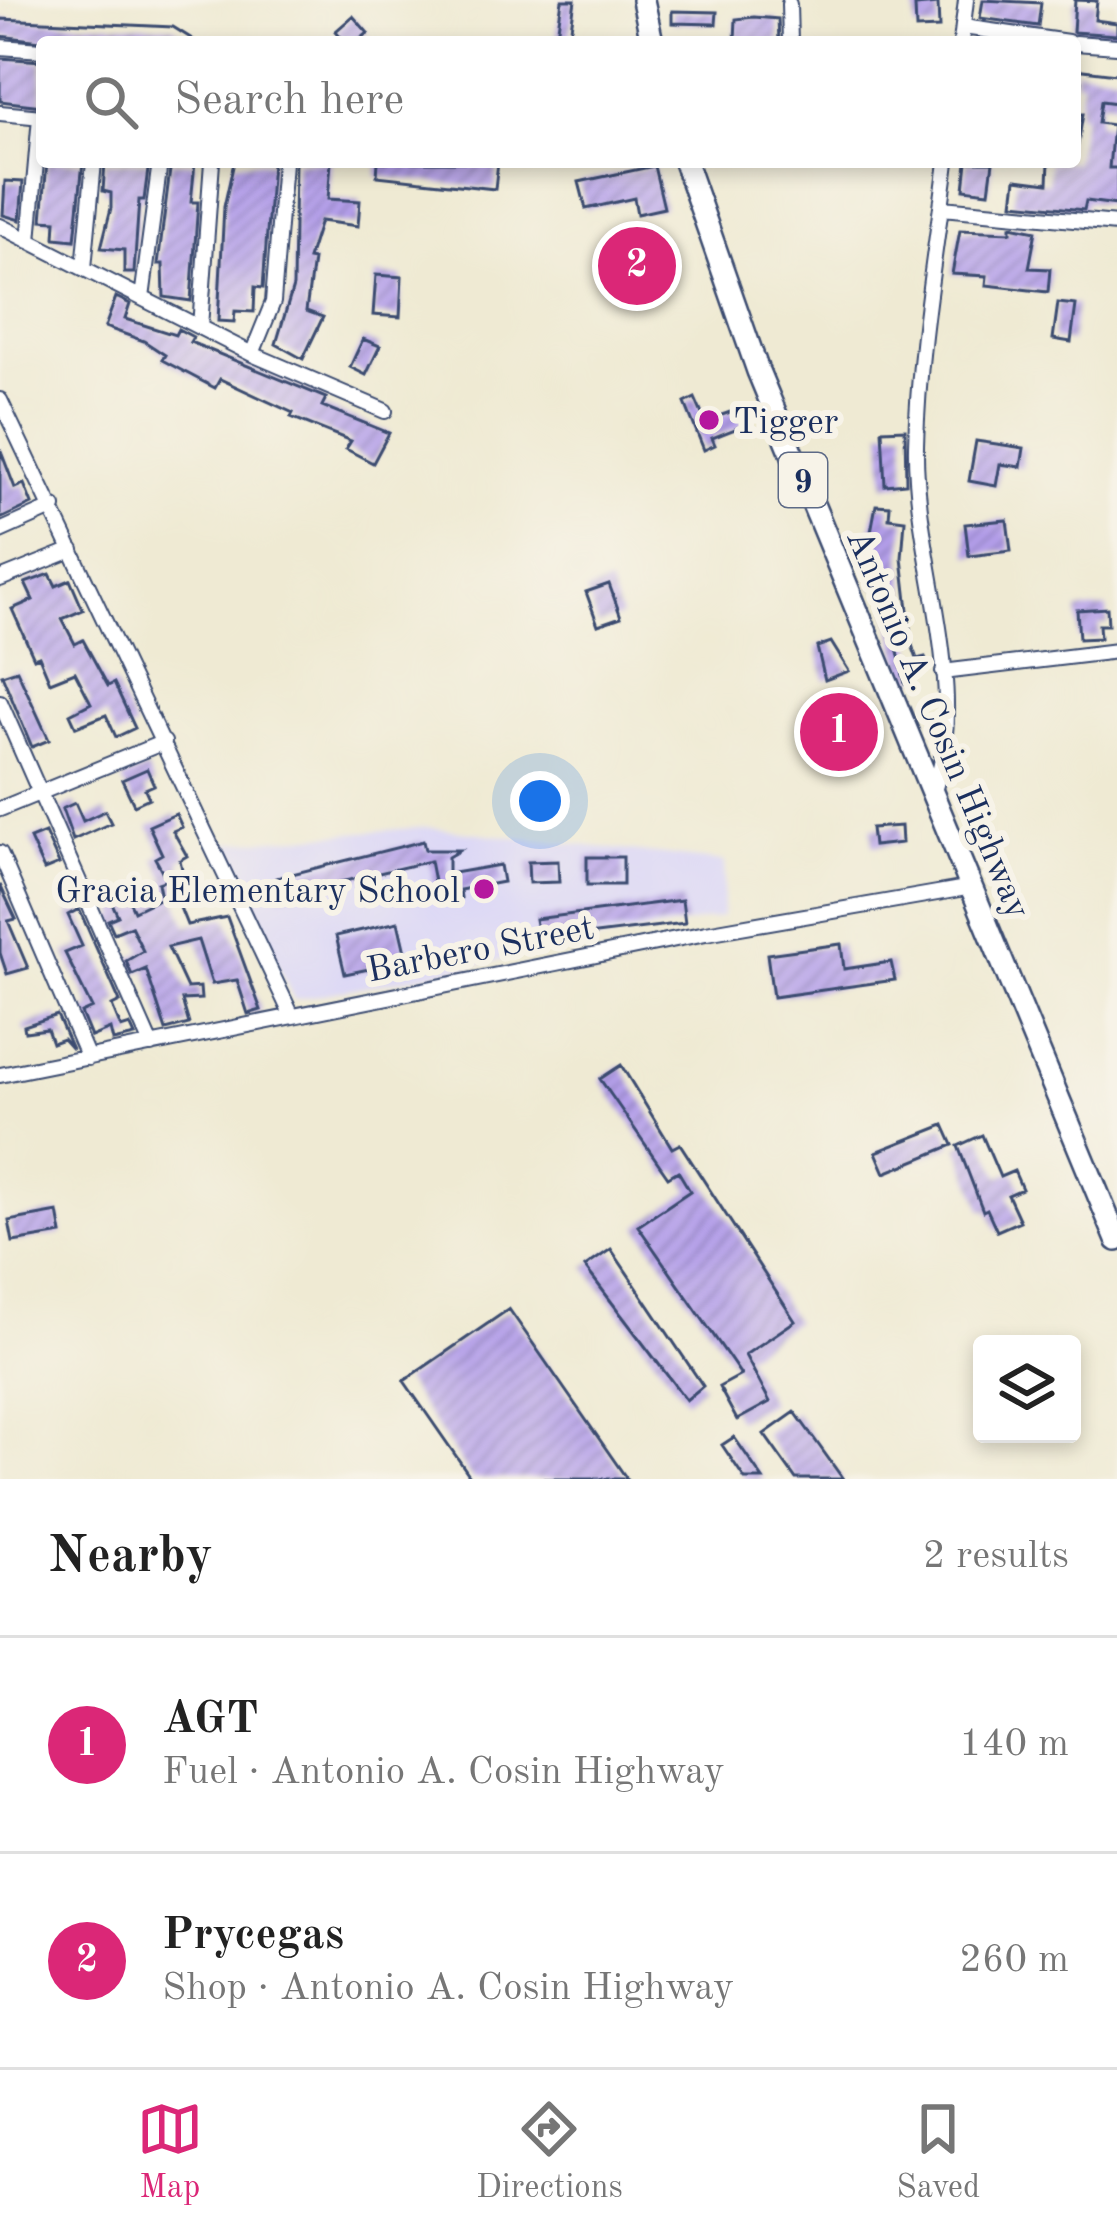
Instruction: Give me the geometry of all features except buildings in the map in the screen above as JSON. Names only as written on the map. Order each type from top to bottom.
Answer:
[{"type":"highway","points":[[643,0],[651,36]]},
{"type":"highway","name":"Antonio A. Cosin Highway","points":[[688,168],[758,371],[1117,1240]]},
{"type":"street","points":[[962,34],[966,0]]},
{"type":"street","points":[[789,4],[790,36]]},
{"type":"street","points":[[1081,43],[1117,46]]},
{"type":"street","points":[[0,46],[36,49]]},
{"type":"street","points":[[0,113],[36,117]]},
{"type":"street","points":[[29,241],[36,168]]},
{"type":"street","points":[[84,268],[93,168]]},
{"type":"street","points":[[142,298],[159,168]]},
{"type":"street","points":[[200,327],[212,168]]},
{"type":"street","points":[[252,354],[273,302],[284,168]]},
{"type":"street","points":[[933,794],[941,772],[943,672],[919,521],[916,445],[946,168]]},
{"type":"street","points":[[942,208],[1117,224]]},
{"type":"street","points":[[0,226],[252,354],[386,411]]},
{"type":"street","points":[[0,400],[292,1014]]},
{"type":"street","points":[[0,531],[54,507]]},
{"type":"street","points":[[0,579],[72,550]]},
{"type":"street","points":[[943,672],[1117,651]]},
{"type":"street","points":[[0,702],[151,1045]]},
{"type":"street","points":[[0,808],[164,742]]},
{"type":"street","points":[[0,853],[88,1058]]},
{"type":"street","name":"Barbero Street","points":[[0,1075],[292,1014],[972,887]]},
{"type":"shaded area","name":"Gracia Elementary School","points":[[426,827],[725,862],[722,917],[294,1000],[224,843]]},
{"type":"place","name":"Prycegas","points":[[637,266]]},
{"type":"place","name":"Tigger","points":[[709,420]]},
{"type":"place","name":"AGT","points":[[839,732]]},
{"type":"place","name":"Gracia Elementary School","points":[[484,889]]}]
